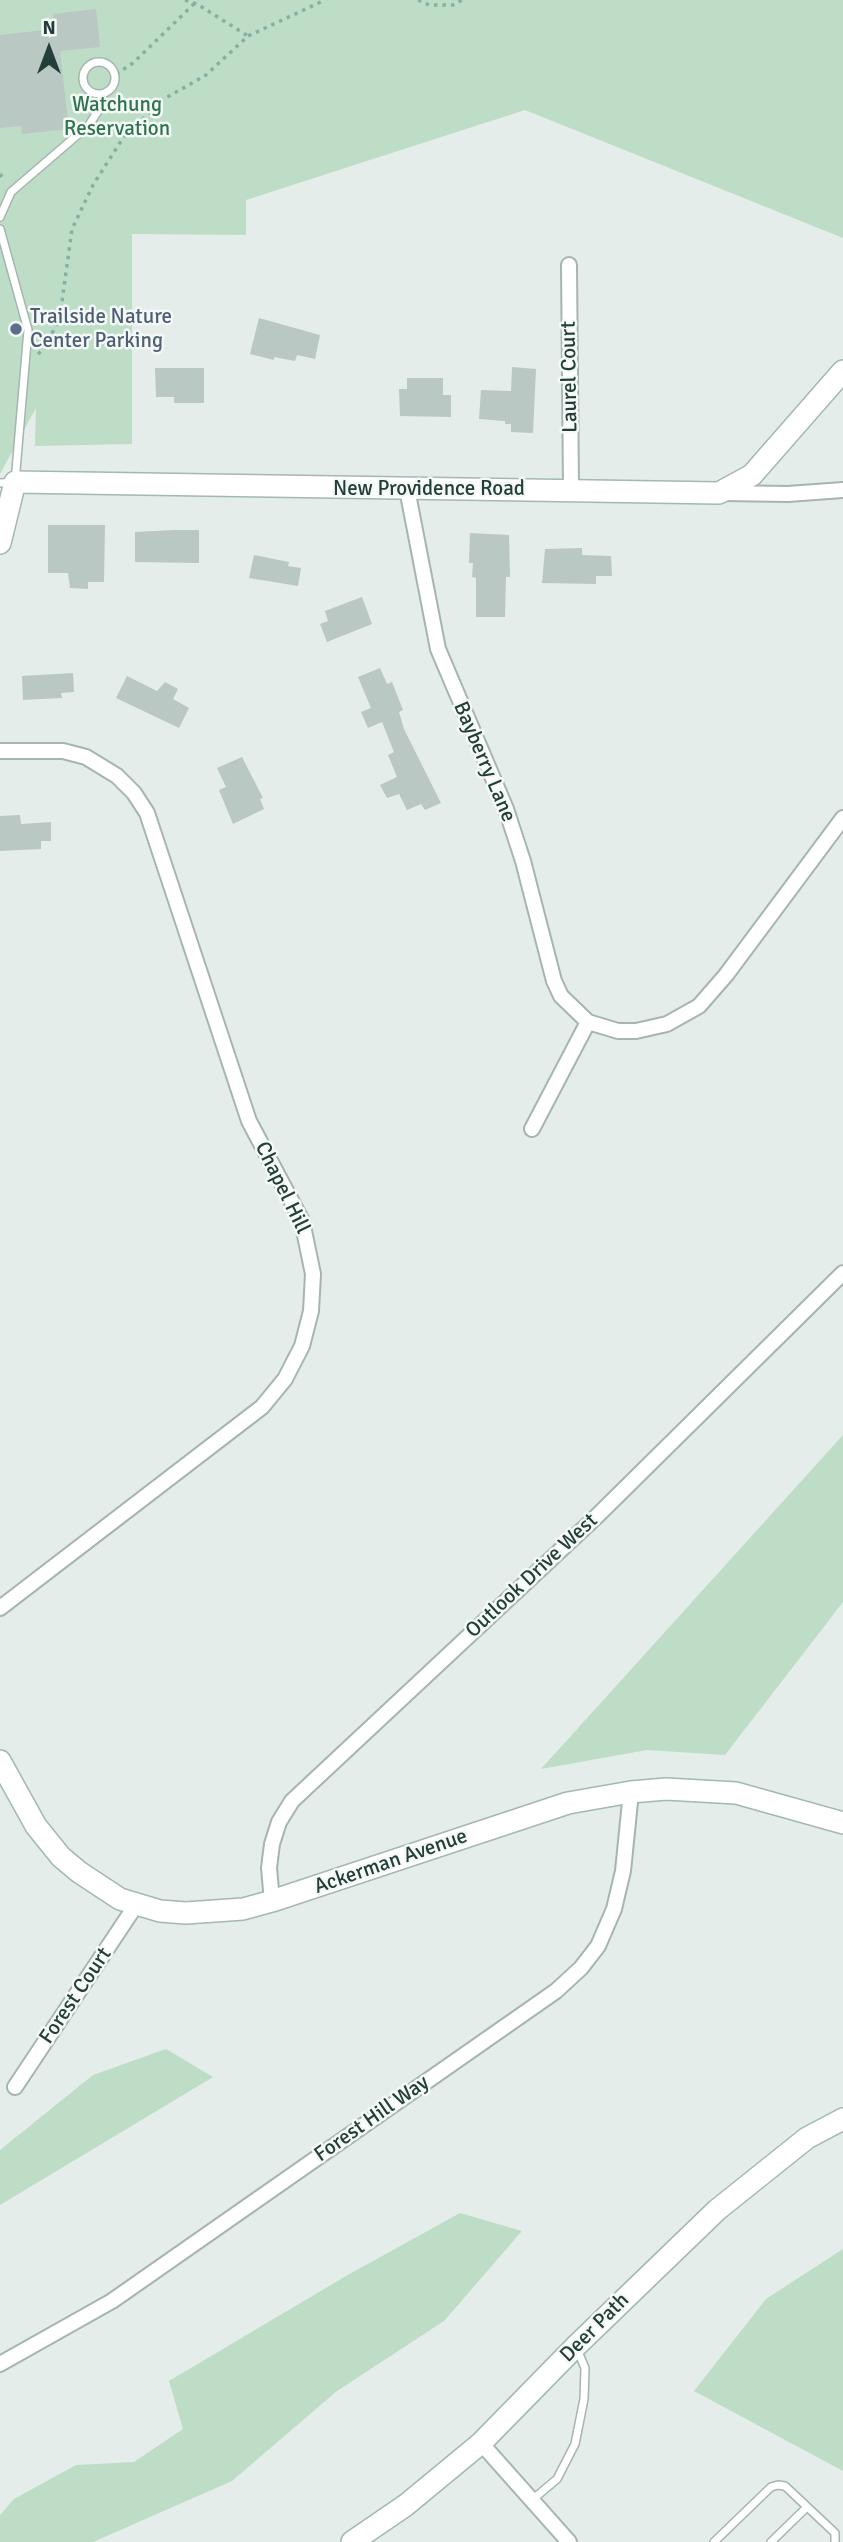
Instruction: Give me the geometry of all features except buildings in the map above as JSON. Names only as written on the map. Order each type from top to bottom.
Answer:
[{"type":"street","name":"Laurel Court","points":[[569,265],[571,489]]},
{"type":"street","points":[[719,493],[752,475],[843,371]]},
{"type":"street","name":"New Providence Road","points":[[8,483],[788,494],[843,490]]},
{"type":"street","points":[[0,543],[8,483]]},
{"type":"street","name":"Bayberry Lane","points":[[407,489],[438,649],[506,809],[523,861],[554,981],[568,1004],[588,1022]]},
{"type":"street","name":"Chapel Hill","points":[[0,751],[52,750],[86,757],[117,776],[134,793],[147,813],[249,1121],[302,1221],[313,1274],[311,1311],[302,1346],[285,1379],[262,1407],[0,1608]]},
{"type":"street","points":[[532,1129],[588,1022],[618,1031],[636,1031],[667,1024],[699,1006],[720,983],[843,818]]},
{"type":"street","name":"Outlook Drive West","points":[[272,1902],[269,1868],[272,1844],[279,1822],[292,1801],[596,1517],[843,1273]]},
{"type":"street","name":"Ackerman Avenue","points":[[0,1761],[36,1826],[61,1857],[101,1888],[136,1905],[160,1911],[214,1913],[272,1902],[543,1811],[631,1792],[666,1788],[736,1793],[843,1823]]},
{"type":"street","name":"Forest Hill Way","points":[[0,2364],[112,2301],[556,1991],[582,1968],[598,1946],[614,1909],[623,1871],[631,1792]]},
{"type":"street","name":"Forest Court","points":[[15,2087],[136,1905]]},
{"type":"street","name":"Deer Path","points":[[352,2542],[406,2505],[481,2443],[576,2346],[717,2210],[807,2138],[843,2119]]},
{"type":"street","points":[[481,2443],[569,2542]]},
{"type":"lane","points":[[0,217],[11,192],[89,125],[98,111],[102,94],[115,85],[116,74],[105,62],[94,62],[86,69],[83,79],[87,89],[102,94]]},
{"type":"lane","points":[[0,229],[26,322],[25,364],[8,483]]},
{"type":"lane","points":[[532,2501],[557,2479],[575,2444],[584,2399],[585,2378],[585,2368],[576,2346]]},
{"type":"lane","points":[[714,2542],[771,2487],[785,2486],[835,2533],[835,2542]]},
{"type":"lane","points":[[771,2542],[807,2507]]},
{"type":"path","points":[[185,0],[197,2],[248,36]]},
{"type":"path","points":[[25,364],[46,347],[60,316],[72,229],[93,185],[123,138],[164,99],[206,75],[248,36],[326,0]]},
{"type":"path","points":[[418,0],[429,5],[453,5],[462,0]]},
{"type":"path","points":[[116,74],[133,63],[197,2]]},
{"type":"green space","name":"Watchung Reservation","points":[[0,0],[843,0],[843,238],[525,110],[246,200],[246,235],[132,234],[132,444],[35,446],[36,408],[0,474]]},
{"type":"green space","points":[[843,1435],[843,1602],[725,1755],[647,1750],[541,1769]]},
{"type":"green space","points":[[166,2049],[213,2077],[0,2205],[0,2150],[93,2075]]},
{"type":"green space","points":[[460,2213],[522,2231],[444,2321],[337,2391],[232,2481],[93,2542],[0,2542],[0,2515],[14,2499],[76,2465],[134,2462],[183,2429],[169,2381],[346,2276]]},
{"type":"green space","points":[[843,2249],[843,2471],[694,2391],[766,2299]]},
{"type":"place","name":"Trailside Nature Center Parking","points":[[16,329]]}]
